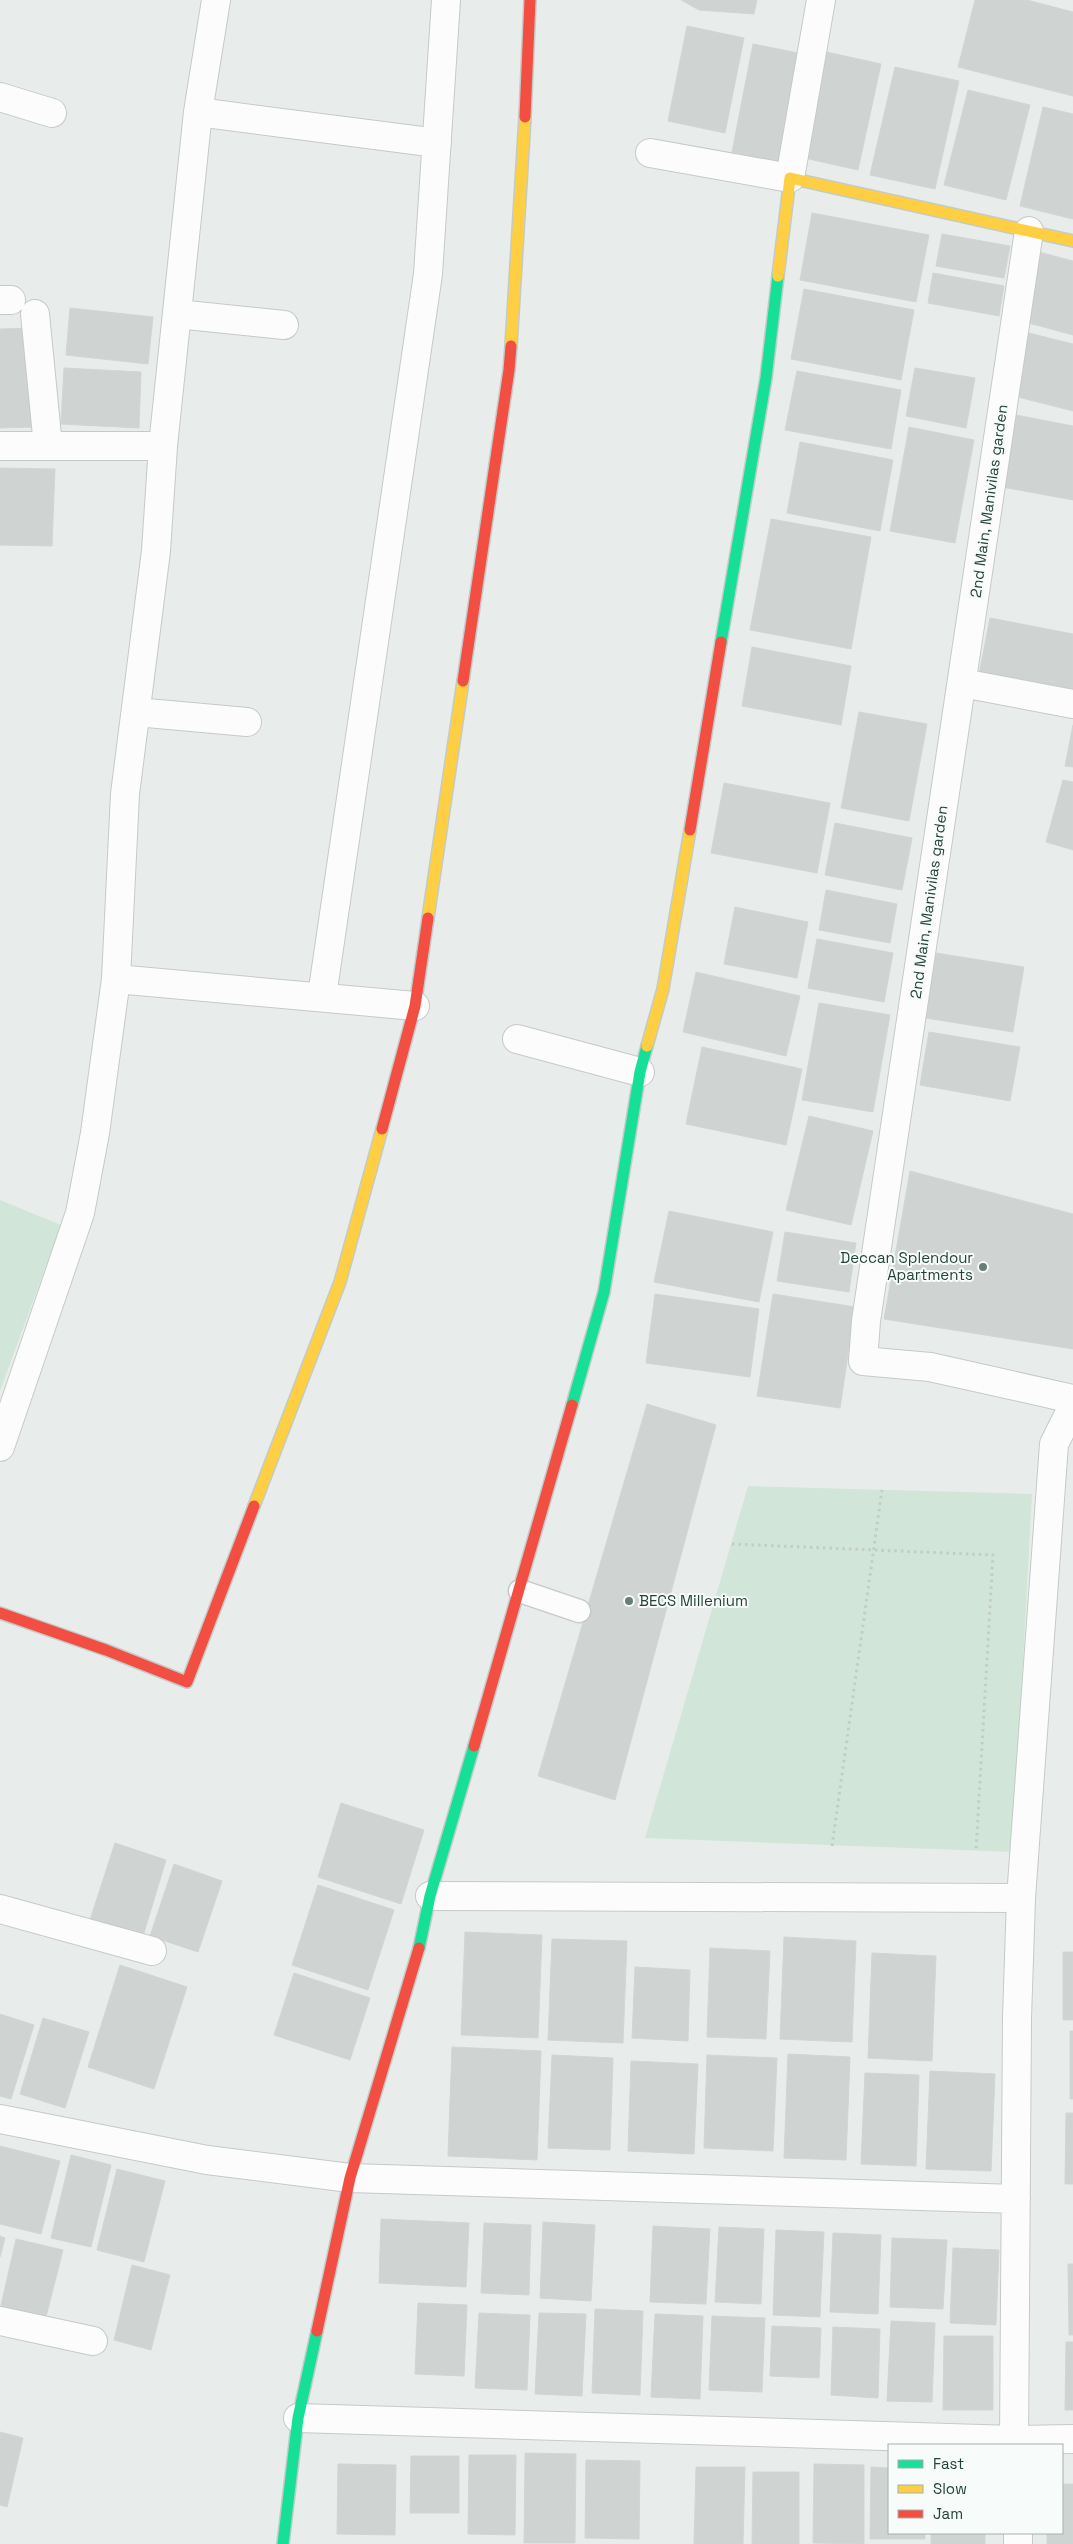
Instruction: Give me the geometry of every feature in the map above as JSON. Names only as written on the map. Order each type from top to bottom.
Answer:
[{"type":"street","points":[[0,1447],[80,1213],[95,1133],[116,979],[125,794],[156,550],[163,446],[198,112],[216,0]]},
{"type":"street","points":[[322,996],[428,274],[446,0]]},
{"type":"street","points":[[0,1613],[106,1650],[187,1682],[340,1282],[415,1006],[510,370],[528,79],[530,0]]},
{"type":"street","points":[[283,2544],[298,2418],[350,2178],[415,1967],[430,1896],[520,1591],[604,1292],[640,1072],[663,989],[761,407],[790,178],[821,0]]},
{"type":"street","points":[[0,97],[52,113]]},
{"type":"street","points":[[198,112],[437,143]]},
{"type":"street","points":[[650,153],[790,178],[1073,241]]},
{"type":"street","name":"2nd Main, Manivilas garden","points":[[1029,231],[868,1312],[863,1361],[930,1367],[1073,1400]]},
{"type":"street","points":[[35,314],[48,446]]},
{"type":"street","points":[[177,314],[284,325]]},
{"type":"street","points":[[0,446],[163,446]]},
{"type":"street","points":[[962,683],[1073,704]]},
{"type":"street","points":[[136,712],[247,722]]},
{"type":"street","points":[[116,979],[322,996],[415,1006]]},
{"type":"street","points":[[517,1040],[640,1072]]},
{"type":"street","points":[[1014,2442],[1020,1898],[1054,1444],[1073,1406]]},
{"type":"street","points":[[430,1896],[1020,1898]]},
{"type":"street","points":[[0,1909],[152,1951]]},
{"type":"street","points":[[0,2118],[207,2160],[350,2178],[1016,2199]]},
{"type":"street","points":[[0,2321],[92,2342]]},
{"type":"street","points":[[298,2418],[1014,2442],[1073,2439]]},
{"type":"lane","points":[[520,1591],[579,1611]]},
{"type":"path","points":[[832,1846],[882,1490]]},
{"type":"path","points":[[732,1544],[993,1555],[976,1851]]},
{"type":"green space","points":[[0,1200],[61,1225],[0,1391]]},
{"type":"green space","points":[[748,1486],[1032,1494],[1013,1852],[645,1838]]},
{"type":"building","points":[[681,0],[757,0],[754,14],[699,10]]},
{"type":"building","points":[[975,0],[1027,0],[1073,12],[1073,96],[958,67]]},
{"type":"building","points":[[687,26],[744,38],[725,133],[668,121]]},
{"type":"building","points":[[753,44],[808,55],[788,163],[732,152]]},
{"type":"building","points":[[822,51],[881,64],[858,170],[800,157]]},
{"type":"building","points":[[895,67],[959,81],[935,189],[870,175]]},
{"type":"building","points":[[968,90],[1030,105],[1006,200],[944,185]]},
{"type":"building","points":[[1043,107],[1073,114],[1073,219],[1020,206]]},
{"type":"building","points":[[812,213],[929,235],[916,302],[800,280]]},
{"type":"building","points":[[942,234],[1010,246],[1004,278],[936,266]]},
{"type":"building","points":[[1039,252],[1073,261],[1073,335],[1021,321]]},
{"type":"building","points":[[933,273],[1004,286],[999,316],[928,303]]},
{"type":"building","points":[[804,289],[914,310],[901,380],[791,359]]},
{"type":"building","points":[[70,308],[153,317],[148,364],[66,355]]},
{"type":"building","points":[[33,328],[35,427],[0,428],[0,329]]},
{"type":"building","points":[[1025,332],[1073,344],[1073,411],[1010,395]]},
{"type":"building","points":[[64,368],[141,372],[139,428],[61,424]]},
{"type":"building","points":[[915,368],[975,378],[966,428],[906,416]]},
{"type":"building","points":[[797,371],[901,390],[891,449],[785,430]]},
{"type":"building","points":[[1016,415],[1073,426],[1073,500],[1002,487]]},
{"type":"building","points":[[909,427],[974,440],[955,543],[890,531]]},
{"type":"building","points":[[800,442],[893,460],[880,531],[787,513]]},
{"type":"building","points":[[0,468],[55,469],[52,546],[0,545]]},
{"type":"building","points":[[771,519],[871,537],[851,649],[750,630]]},
{"type":"building","points":[[990,618],[1073,634],[1073,703],[977,685]]},
{"type":"building","points":[[752,647],[851,666],[841,725],[742,706]]},
{"type":"building","points":[[859,712],[927,724],[909,821],[841,808]]},
{"type":"building","points":[[1073,725],[1073,767],[1065,766]]},
{"type":"building","points":[[1063,780],[1073,782],[1073,850],[1046,842]]},
{"type":"building","points":[[724,783],[830,803],[817,873],[711,853]]},
{"type":"building","points":[[835,823],[912,838],[902,890],[825,875]]},
{"type":"building","points":[[826,890],[897,904],[890,943],[819,930]]},
{"type":"building","points":[[735,907],[808,922],[797,978],[724,964]]},
{"type":"building","points":[[817,939],[893,953],[884,1002],[808,988]]},
{"type":"building","points":[[936,953],[1024,967],[1013,1032],[926,1018]]},
{"type":"building","points":[[696,972],[800,996],[786,1056],[683,1032]]},
{"type":"building","points":[[819,1003],[890,1015],[873,1112],[802,1100]]},
{"type":"building","points":[[929,1032],[1020,1047],[1010,1101],[920,1085]]},
{"type":"building","points":[[702,1047],[802,1069],[786,1145],[686,1124]]},
{"type":"building","points":[[809,1116],[873,1131],[851,1225],[786,1210]]},
{"type":"building","name":"Deccan Splendour Apartments","points":[[910,1171],[1073,1214],[1073,1349],[884,1319]]},
{"type":"building","points":[[669,1211],[773,1232],[759,1302],[654,1282]]},
{"type":"building","points":[[785,1232],[856,1243],[849,1292],[777,1281]]},
{"type":"building","points":[[655,1294],[759,1309],[750,1377],[646,1363]]},
{"type":"building","points":[[773,1294],[855,1307],[840,1408],[757,1396]]},
{"type":"building","name":"BECS Millenium","points":[[647,1404],[716,1425],[615,1800],[538,1776]]},
{"type":"building","points":[[341,1803],[424,1830],[401,1904],[318,1877]]},
{"type":"building","points":[[115,1843],[166,1860],[143,1936],[90,1920]]},
{"type":"building","points":[[174,1864],[222,1881],[198,1952],[150,1936]]},
{"type":"building","points":[[318,1885],[394,1910],[368,1990],[292,1965]]},
{"type":"building","points":[[465,1932],[542,1935],[538,2038],[461,2035]]},
{"type":"building","points":[[784,1937],[856,1941],[852,2042],[780,2039]]},
{"type":"building","points":[[552,1939],[627,1941],[623,2043],[548,2040]]},
{"type":"building","points":[[710,1948],[770,1951],[766,2039],[707,2037]]},
{"type":"building","points":[[1063,1952],[1073,1952],[1073,2020],[1063,2020]]},
{"type":"building","points":[[872,1953],[936,1956],[932,2061],[868,2058]]},
{"type":"building","points":[[120,1965],[187,1987],[154,2089],[88,2067]]},
{"type":"building","points":[[635,1967],[690,1970],[688,2041],[632,2038]]},
{"type":"building","points":[[294,1973],[370,1998],[350,2060],[274,2035]]},
{"type":"building","points":[[0,2014],[34,2025],[11,2099],[0,2096]]},
{"type":"building","points":[[43,2018],[89,2032],[65,2108],[20,2094]]},
{"type":"building","points":[[1070,2031],[1073,2031],[1073,2099],[1070,2099]]},
{"type":"building","points":[[452,2047],[541,2051],[537,2160],[448,2156]]},
{"type":"building","points":[[788,2054],[850,2057],[846,2160],[784,2158]]},
{"type":"building","points":[[552,2055],[613,2058],[610,2150],[548,2148]]},
{"type":"building","points":[[707,2055],[777,2058],[773,2151],[704,2148]]},
{"type":"building","points":[[631,2061],[698,2064],[694,2154],[628,2151]]},
{"type":"building","points":[[930,2071],[995,2074],[991,2171],[926,2169]]},
{"type":"building","points":[[865,2073],[919,2075],[916,2166],[861,2164]]},
{"type":"building","points":[[1066,2113],[1073,2113],[1073,2184],[1065,2184]]},
{"type":"building","points":[[0,2146],[60,2161],[41,2234],[0,2224]]},
{"type":"building","points":[[71,2155],[111,2165],[91,2247],[51,2238]]},
{"type":"building","points":[[117,2169],[165,2181],[144,2262],[97,2250]]},
{"type":"building","points":[[381,2219],[469,2223],[466,2287],[379,2283]]},
{"type":"building","points":[[543,2222],[595,2225],[591,2301],[540,2298]]},
{"type":"building","points":[[484,2223],[531,2225],[529,2295],[481,2293]]},
{"type":"building","points":[[653,2226],[710,2229],[706,2304],[650,2302]]},
{"type":"building","points":[[719,2227],[764,2229],[761,2304],[715,2302]]},
{"type":"building","points":[[776,2230],[824,2232],[820,2317],[773,2315]]},
{"type":"building","points":[[833,2233],[881,2235],[878,2314],[830,2312]]},
{"type":"building","points":[[0,2236],[5,2238],[0,2257]]},
{"type":"building","points":[[892,2238],[947,2240],[943,2309],[890,2307]]},
{"type":"building","points":[[16,2239],[63,2250],[45,2321],[0,2310]]},
{"type":"building","points":[[953,2248],[999,2250],[996,2325],[950,2323]]},
{"type":"building","points":[[1068,2264],[1073,2264],[1073,2335],[1069,2335]]},
{"type":"building","points":[[132,2265],[170,2275],[151,2350],[114,2340]]},
{"type":"building","points":[[418,2303],[467,2305],[464,2376],[415,2374]]},
{"type":"building","points":[[595,2309],[643,2311],[640,2395],[592,2393]]},
{"type":"building","points":[[479,2313],[530,2315],[527,2390],[475,2388]]},
{"type":"building","points":[[539,2313],[586,2314],[582,2396],[535,2394]]},
{"type":"building","points":[[655,2314],[703,2316],[700,2399],[651,2397]]},
{"type":"building","points":[[712,2316],[765,2318],[762,2392],[709,2390]]},
{"type":"building","points":[[891,2321],[935,2323],[932,2402],[887,2401]]},
{"type":"building","points":[[772,2326],[821,2328],[819,2378],[770,2376]]},
{"type":"building","points":[[833,2327],[880,2329],[878,2398],[831,2395]]},
{"type":"building","points":[[944,2336],[993,2336],[993,2410],[943,2410]]},
{"type":"building","points":[[1066,2342],[1073,2342],[1073,2410],[1065,2410]]},
{"type":"building","points":[[0,2432],[23,2438],[7,2507],[0,2505]]},
{"type":"building","points":[[525,2453],[576,2454],[575,2543],[524,2543]]},
{"type":"building","points":[[469,2455],[516,2455],[515,2535],[468,2534]]},
{"type":"building","points":[[411,2456],[459,2456],[459,2513],[410,2513]]},
{"type":"building","points":[[586,2460],[640,2461],[639,2539],[585,2538]]},
{"type":"building","points":[[338,2464],[396,2465],[395,2535],[337,2534]]},
{"type":"building","points":[[814,2464],[864,2465],[864,2544],[813,2543]]},
{"type":"building","points":[[696,2467],[745,2467],[743,2544],[694,2544]]},
{"type":"building","points":[[871,2467],[888,2468],[888,2534],[925,2534],[925,2539],[870,2539]]},
{"type":"building","points":[[753,2472],[799,2472],[799,2544],[752,2544]]},
{"type":"building","points":[[1063,2484],[1073,2484],[1073,2544],[1047,2544],[1047,2534],[1063,2534]]},
{"type":"building","points":[[931,2534],[985,2534],[985,2544],[931,2544]]},
{"type":"traffic: fast","points":[[721,642],[766,378],[778,276]]},
{"type":"traffic: fast","points":[[572,1405],[604,1292],[640,1072],[647,1046]]},
{"type":"traffic: fast","points":[[419,1948],[430,1896],[474,1746]]},
{"type":"traffic: fast","points":[[283,2544],[298,2418],[317,2331]]},
{"type":"traffic: slow","points":[[511,346],[525,117]]},
{"type":"traffic: slow","points":[[778,276],[790,178],[1073,241]]},
{"type":"traffic: slow","points":[[428,918],[463,681]]},
{"type":"traffic: slow","points":[[647,1046],[663,989],[690,830]]},
{"type":"traffic: slow","points":[[254,1506],[340,1282],[382,1129]]},
{"type":"traffic: jam","points":[[525,117],[530,0]]},
{"type":"traffic: jam","points":[[463,681],[511,346]]},
{"type":"traffic: jam","points":[[690,830],[721,642]]},
{"type":"traffic: jam","points":[[382,1129],[415,1006],[428,918]]},
{"type":"traffic: jam","points":[[474,1746],[572,1405]]},
{"type":"traffic: jam","points":[[0,1613],[106,1650],[187,1682],[254,1506]]},
{"type":"traffic: jam","points":[[317,2331],[350,2178],[419,1948]]},
{"type":"place","name":"Deccan Splendour Apartments","points":[[983,1267]]},
{"type":"place","name":"BECS Millenium","points":[[629,1601]]}]
